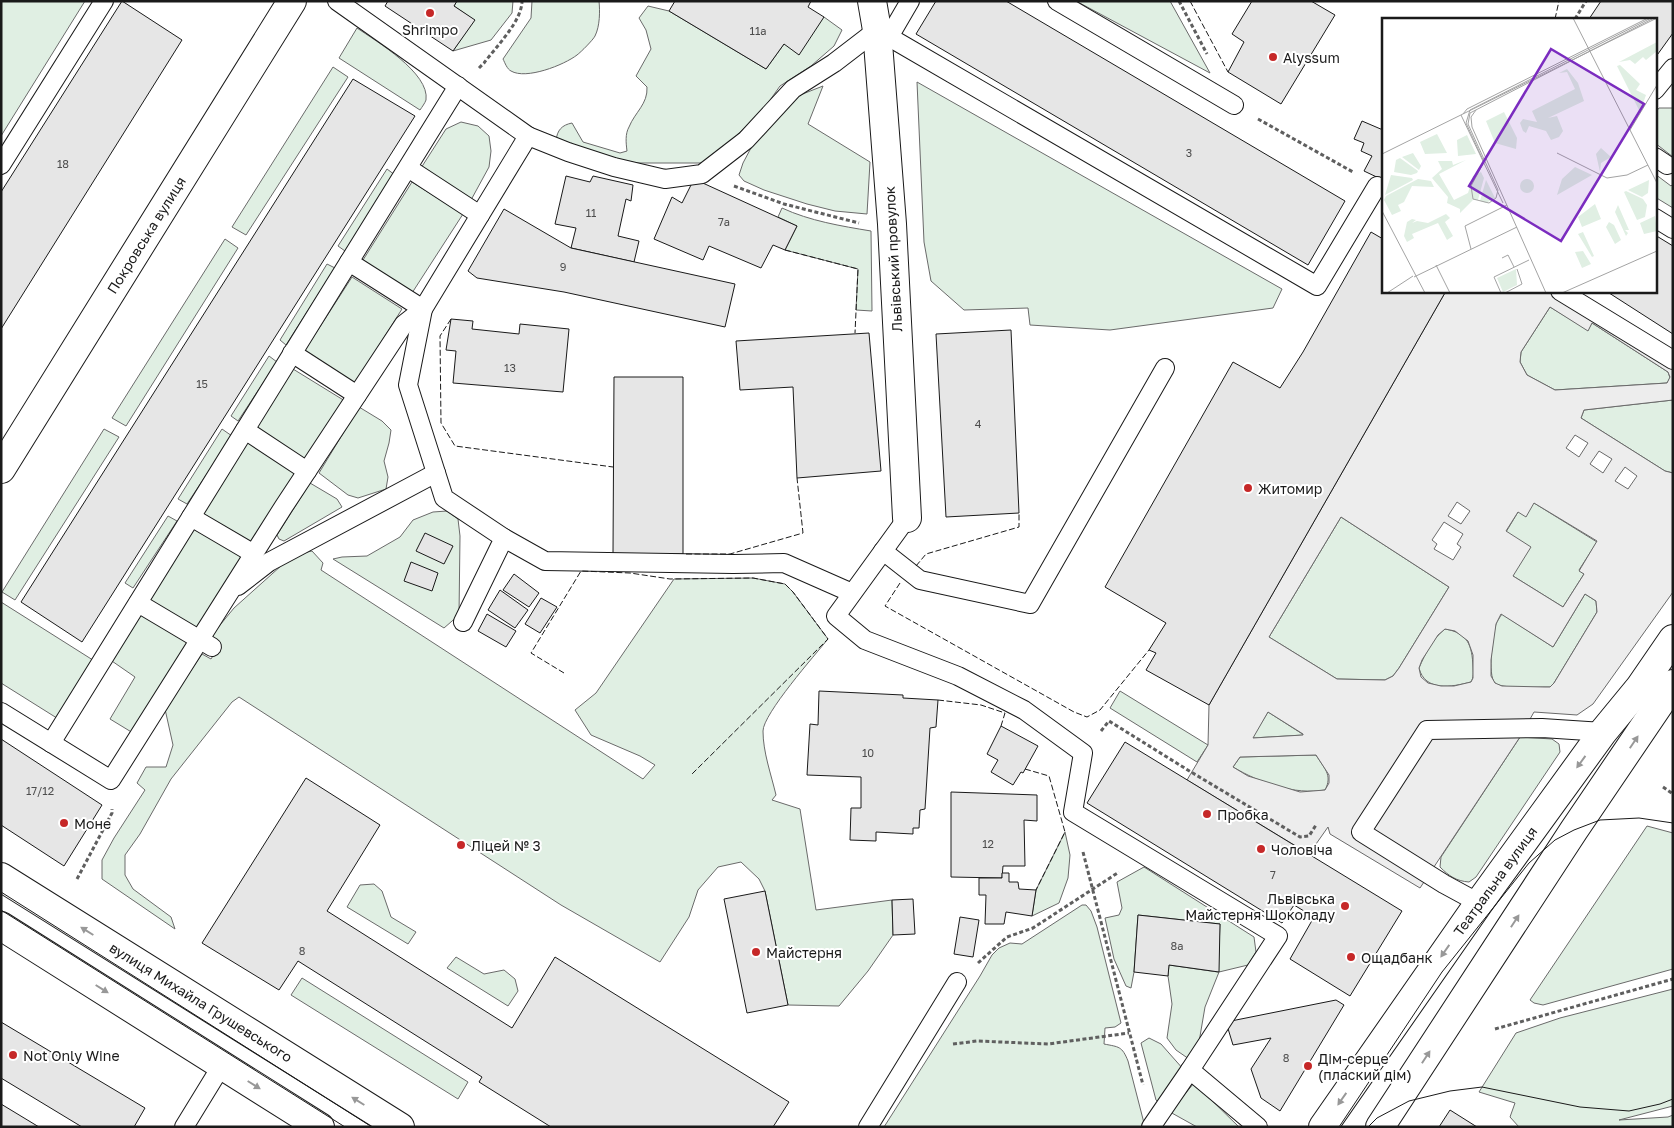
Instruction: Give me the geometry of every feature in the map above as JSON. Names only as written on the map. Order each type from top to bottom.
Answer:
[{"type":"main road","name":"Покровська вулиця","points":[[1,469],[292,1]]},
{"type":"main road","name":"Львівський провулок","points":[[872,1],[883,33],[907,518]]},
{"type":"main road","name":"Театральна вулиця","points":[[1380,1127],[1661,696],[1673,639]]},
{"type":"main road","name":"Театральна вулиця","points":[[1323,1127],[1479,903],[1602,732],[1661,696]]},
{"type":"main road","name":"вулиця Михайла Грушевського","points":[[1,877],[400,1127]]},
{"type":"main road","points":[[1,926],[320,1127]]},
{"type":"lane","points":[[1,165],[104,1]]},
{"type":"lane","points":[[337,1],[528,136],[614,167],[665,180],[702,174],[746,140],[792,89],[883,33],[910,1]]},
{"type":"lane","points":[[1057,1],[1234,105]]},
{"type":"lane","points":[[883,33],[1317,286],[1378,186]]},
{"type":"lane","points":[[1656,89],[1673,68]]},
{"type":"lane","points":[[51,743],[458,86]]},
{"type":"lane","points":[[528,136],[423,309],[408,385],[444,498],[504,538],[545,561],[784,563],[852,593]]},
{"type":"lane","points":[[408,168],[480,215]]},
{"type":"lane","points":[[1656,219],[1673,229]]},
{"type":"lane","points":[[349,262],[423,309]]},
{"type":"lane","points":[[1562,292],[1673,360]]},
{"type":"lane","points":[[1,712],[111,780],[206,643],[228,594],[404,324],[423,309]]},
{"type":"lane","points":[[292,353],[358,395]]},
{"type":"lane","points":[[883,551],[920,580],[1030,604],[1165,368]]},
{"type":"lane","points":[[245,430],[307,471]]},
{"type":"lane","points":[[228,594],[269,562],[436,473]]},
{"type":"lane","points":[[191,517],[254,554]]},
{"type":"lane","points":[[907,518],[836,616],[864,640],[958,676],[1024,710],[1083,754],[1073,812],[1278,936],[1152,1125]]},
{"type":"lane","points":[[463,622],[504,538]]},
{"type":"lane","points":[[138,603],[206,643]]},
{"type":"lane","points":[[1479,903],[1444,884],[1361,832],[1428,730],[1542,728],[1602,732]]},
{"type":"lane","points":[[868,1127],[958,982]]},
{"type":"lane","points":[[184,1127],[222,1065]]},
{"type":"lane","points":[[1190,1070],[1258,1127]]},
{"type":"path","points":[[458,86],[490,56],[511,28],[522,9],[522,1]]},
{"type":"path","points":[[1576,18],[1585,2]]},
{"type":"path","points":[[1234,105],[1378,186]]},
{"type":"path","points":[[702,174],[784,204],[856,223],[892,224]]},
{"type":"path","points":[[1083,754],[1108,721],[1300,838],[1309,836],[1316,825]]},
{"type":"path","points":[[77,879],[112,813],[111,780]]},
{"type":"path","points":[[1663,787],[1673,794]]},
{"type":"path","points":[[1073,812],[1152,1125]]},
{"type":"path","points":[[958,982],[1007,937],[1033,928],[1145,855]]},
{"type":"path","points":[[1495,1029],[1673,978]]},
{"type":"path","points":[[917,1048],[977,1041],[1048,1044],[1128,1034]]},
{"type":"green space","points":[[1,1],[85,1],[1,136]]},
{"type":"green space","points":[[457,1],[513,1],[512,13],[491,40],[453,51],[474,20],[454,6]]},
{"type":"green space","points":[[532,1],[599,1],[598,28],[592,40],[571,59],[535,73],[518,73],[510,70],[503,59],[531,18]]},
{"type":"green space","points":[[1076,1],[1170,1],[1210,73]]},
{"type":"green space","points":[[648,6],[669,11],[766,69],[784,44],[824,17],[842,30],[834,46],[811,66],[780,86],[763,110],[704,163],[628,163],[556,141],[561,129],[565,125],[572,123],[583,142],[620,153],[627,151],[626,139],[628,130],[647,93],[647,87],[636,76],[651,49],[646,30],[639,18]]},
{"type":"green space","points":[[357,28],[388,49],[420,79],[425,90],[426,100],[420,110],[339,58]]},
{"type":"green space","points":[[333,67],[348,77],[246,235],[232,227]]},
{"type":"green space","points":[[917,82],[1282,289],[1273,308],[1110,330],[1030,325],[1028,308],[964,310],[931,281],[924,242]]},
{"type":"green space","points":[[823,86],[808,124],[870,162],[867,214],[835,211],[807,204],[764,190],[744,181],[739,175],[743,163],[760,131],[795,97]]},
{"type":"green space","points":[[1659,108],[1673,108],[1673,157],[1656,144],[1656,112]]},
{"type":"green space","points":[[461,122],[478,126],[489,136],[491,151],[489,167],[471,200],[421,168],[446,129]]},
{"type":"green space","points":[[387,169],[395,175],[345,251],[338,246]]},
{"type":"green space","points":[[1656,175],[1671,186],[1673,184],[1673,208],[1656,198]]},
{"type":"green space","points":[[412,182],[463,214],[412,293],[363,260]]},
{"type":"green space","points":[[782,208],[815,220],[871,231],[872,311],[856,310],[858,269],[785,250],[797,226],[778,217]]},
{"type":"green space","points":[[225,239],[238,248],[126,426],[112,418]]},
{"type":"green space","points":[[327,264],[335,268],[286,345],[280,340]]},
{"type":"green space","points":[[352,277],[402,309],[354,385],[303,353]]},
{"type":"green space","points":[[1550,307],[1588,330],[1592,323],[1668,372],[1670,378],[1667,383],[1555,390],[1527,375],[1520,362],[1521,352]]},
{"type":"green space","points":[[269,356],[277,362],[238,421],[231,416]]},
{"type":"green space","points":[[293,369],[345,401],[305,463],[255,430]]},
{"type":"green space","points":[[1673,400],[1673,473],[1665,471],[1581,418],[1584,410]]},
{"type":"green space","points":[[359,407],[382,421],[391,430],[384,461],[388,477],[386,489],[358,498],[348,495],[319,473]]},
{"type":"green space","points":[[104,429],[119,437],[15,600],[2,592]]},
{"type":"green space","points":[[222,429],[232,436],[187,504],[178,499]]},
{"type":"green space","points":[[248,441],[298,473],[252,546],[201,512]]},
{"type":"green space","points":[[310,483],[337,499],[342,507],[284,541],[279,539],[277,535]]},
{"type":"green space","points":[[1534,503],[1597,542],[1579,570],[1584,574],[1563,607],[1513,576],[1506,532],[1518,512]]},
{"type":"green space","points":[[447,511],[458,519],[460,536],[459,615],[444,628],[333,559],[367,556],[400,537],[413,520],[433,512]]},
{"type":"green space","points":[[168,516],[177,521],[133,588],[125,583]]},
{"type":"green space","points":[[1341,517],[1449,587],[1399,668],[1393,676],[1385,680],[1337,679],[1269,637]]},
{"type":"green space","points":[[192,528],[245,558],[198,632],[148,601]]},
{"type":"green space","points":[[312,551],[323,563],[321,570],[643,779],[655,765],[640,756],[591,735],[575,710],[596,693],[674,579],[753,578],[785,584],[828,639],[780,699],[765,723],[763,731],[764,747],[776,795],[772,800],[800,809],[816,910],[892,900],[893,935],[868,971],[839,1006],[788,1005],[765,891],[759,879],[741,862],[718,867],[698,890],[689,917],[660,962],[561,905],[239,697],[232,702],[171,779],[140,834],[125,855],[125,875],[133,889],[171,917],[175,929],[102,879],[102,860],[145,790],[137,783],[146,767],[166,767],[173,745],[165,709],[202,654],[211,659],[221,643],[211,636],[234,608],[282,565],[298,554]]},
{"type":"green space","points":[[1585,594],[1596,601],[1597,612],[1550,687],[1511,687],[1495,683],[1491,672],[1492,645],[1496,624],[1502,614],[1553,647]]},
{"type":"green space","points":[[1,602],[96,662],[60,720],[1,683]]},
{"type":"green space","points":[[141,610],[191,643],[133,733],[110,719],[135,677],[109,659]]},
{"type":"green space","points":[[1445,629],[1464,637],[1470,646],[1473,667],[1471,682],[1440,686],[1427,681],[1422,676],[1419,668],[1424,657],[1433,642]]},
{"type":"green space","points":[[1120,691],[1208,745],[1197,762],[1110,708]]},
{"type":"green space","points":[[1268,712],[1304,735],[1252,738]]},
{"type":"green space","points":[[1520,737],[1552,739],[1559,744],[1560,752],[1476,877],[1469,882],[1456,879],[1440,867],[1441,857]]},
{"type":"green space","points":[[1316,755],[1328,776],[1325,790],[1301,791],[1289,789],[1266,783],[1233,767],[1240,757]]},
{"type":"green space","points":[[1647,826],[1673,833],[1673,969],[1543,1005],[1534,1003],[1530,1000]]},
{"type":"green space","points":[[1065,832],[1070,855],[1068,878],[1059,903],[1032,916],[1036,890]]},
{"type":"green space","points":[[1144,867],[1254,937],[1256,952],[1248,965],[1219,972],[1205,1007],[1198,1048],[1189,1059],[1176,1050],[1167,1038],[1172,1004],[1168,976],[1169,965],[1218,972],[1220,924],[1138,915],[1134,972],[1131,988],[1126,986],[1114,959],[1105,918],[1119,915],[1122,908],[1117,882]]},
{"type":"green space","points":[[374,884],[382,891],[391,917],[416,932],[408,944],[347,907],[360,885]]},
{"type":"green space","points":[[1082,905],[1086,905],[1091,911],[1097,927],[1121,1023],[1115,1027],[1105,1028],[1104,1044],[1119,1048],[1126,1056],[1144,1123],[1141,1127],[884,1127],[992,955],[999,948],[1010,943],[1022,944]]},
{"type":"green space","points":[[456,957],[484,974],[504,970],[515,979],[518,991],[508,1006],[447,968]]},
{"type":"green space","points":[[302,978],[468,1082],[458,1099],[291,995]]},
{"type":"green space","points":[[1673,989],[1673,1106],[1619,1120],[1668,1117],[1673,1115],[1673,1127],[1519,1127],[1510,1117],[1515,1103],[1479,1092],[1516,1033],[1560,1018]]},
{"type":"green space","points":[[1149,1038],[1161,1044],[1184,1070],[1159,1103],[1156,1100],[1141,1043]]},
{"type":"green space","points":[[1194,1083],[1239,1127],[1197,1127],[1170,1112]]},
{"type":"shaded area","points":[[1445,292],[1562,292],[1673,360],[1673,400],[1584,410],[1581,418],[1665,471],[1673,473],[1673,592],[1593,704],[1577,715],[1534,712],[1520,737],[1420,888],[1330,834],[1328,827],[1309,854],[1187,780],[1208,745],[1209,705]],"holes":[[[1550,307],[1588,331],[1592,323],[1668,372],[1670,377],[1667,383],[1555,390],[1527,375],[1520,362],[1521,352]],[[1575,435],[1588,443],[1579,457],[1566,448]],[[1599,451],[1612,459],[1603,473],[1590,464]],[[1625,467],[1637,476],[1628,489],[1615,481]],[[1457,502],[1470,511],[1461,524],[1448,516]],[[1534,503],[1597,541],[1579,571],[1584,574],[1563,607],[1513,576],[1531,547],[1506,531],[1518,512],[1526,517]],[[1341,517],[1449,587],[1393,676],[1385,680],[1337,679],[1269,637]],[[1444,522],[1463,534],[1457,544],[1461,547],[1453,560],[1434,549],[1437,544],[1432,540]],[[1585,594],[1596,601],[1597,612],[1550,687],[1502,686],[1495,683],[1491,676],[1491,660],[1496,624],[1501,614],[1553,647]],[[1445,629],[1455,631],[1468,641],[1473,655],[1473,678],[1471,682],[1454,686],[1441,686],[1428,683],[1421,677],[1419,668],[1422,660],[1438,635]],[[1268,712],[1303,735],[1253,738]],[[1316,755],[1329,775],[1329,783],[1325,790],[1300,792],[1248,776],[1233,767],[1240,757]]]},
{"type":"building","points":[[122,1],[182,40],[1,329],[1,192]]},
{"type":"building","points":[[388,1],[457,1],[454,6],[475,20],[453,51],[385,6]]},
{"type":"building","points":[[675,1],[811,1],[808,7],[824,17],[799,55],[784,44],[766,69],[669,11]]},
{"type":"building","points":[[936,1],[1006,1],[1345,201],[1308,265],[916,34]]},
{"type":"building","name":"Alyssum","points":[[1252,1],[1311,1],[1335,15],[1281,104],[1228,72],[1244,42],[1232,34]]},
{"type":"building","points":[[1601,1],[1673,1],[1673,33],[1656,57],[1656,18],[1590,18]]},
{"type":"building","points":[[353,79],[415,116],[82,642],[21,602]]},
{"type":"building","points":[[1362,121],[1382,130],[1382,180],[1364,171],[1372,156],[1361,151],[1364,143],[1354,139]]},
{"type":"building","points":[[566,176],[590,182],[593,176],[633,185],[631,201],[626,199],[618,236],[639,241],[634,262],[571,248],[576,228],[555,224]]},
{"type":"building","points":[[694,179],[797,226],[785,250],[773,245],[761,268],[709,246],[703,260],[654,239],[672,197],[682,203]]},
{"type":"building","points":[[504,209],[571,248],[735,284],[725,327],[564,292],[477,278],[468,271]]},
{"type":"building","name":"Житомир","points":[[1371,232],[1382,238],[1382,292],[1445,292],[1209,705],[1146,670],[1156,653],[1149,650],[1166,623],[1105,587],[1233,362],[1280,388],[1303,352]]},
{"type":"building","points":[[1656,236],[1673,246],[1673,334],[1608,292],[1656,292]]},
{"type":"building","points":[[451,319],[473,321],[472,329],[519,334],[520,324],[569,329],[563,392],[453,383],[456,351],[446,350]]},
{"type":"building","points":[[1011,330],[1019,513],[946,517],[936,334]]},
{"type":"building","points":[[869,333],[881,471],[797,478],[793,387],[740,390],[736,341]]},
{"type":"building","points":[[614,377],[683,377],[683,554],[613,554]]},
{"type":"building","points":[[425,533],[453,546],[444,564],[416,551]]},
{"type":"building","points":[[411,562],[438,573],[432,591],[404,581]]},
{"type":"building","points":[[514,574],[539,593],[529,607],[503,590]]},
{"type":"building","points":[[500,590],[528,610],[515,628],[488,610]]},
{"type":"building","points":[[541,598],[557,607],[540,633],[525,624]]},
{"type":"building","points":[[487,614],[516,631],[506,647],[478,631]]},
{"type":"building","points":[[819,691],[903,695],[903,698],[938,700],[936,727],[930,728],[925,809],[920,810],[919,828],[913,828],[913,834],[876,832],[876,841],[850,840],[851,808],[861,808],[861,777],[807,775],[810,724],[818,725]]},
{"type":"building","points":[[1001,726],[1038,746],[1023,773],[1021,772],[1013,785],[991,772],[998,760],[987,754]]},
{"type":"building","points":[[1,739],[102,805],[64,866],[1,825]]},
{"type":"building","points":[[1125,742],[1402,911],[1350,996],[1290,959],[1314,917],[1294,905],[1282,923],[1087,803]]},
{"type":"building","points":[[306,778],[380,825],[327,911],[512,1028],[555,957],[789,1102],[773,1127],[551,1127],[479,1082],[482,1077],[298,961],[279,990],[202,943]]},
{"type":"building","points":[[951,792],[1037,795],[1037,821],[1024,820],[1025,866],[1003,866],[1002,878],[951,877]]},
{"type":"building","points":[[1002,873],[1009,873],[1009,882],[1018,882],[1019,889],[1036,890],[1032,916],[1006,912],[1004,924],[985,924],[986,895],[979,895],[979,878],[1002,878]]},
{"type":"building","name":"Майстерня","points":[[765,891],[788,1005],[747,1013],[724,899]]},
{"type":"building","points":[[913,899],[915,934],[893,935],[892,900]]},
{"type":"building","points":[[1138,915],[1220,924],[1219,972],[1169,965],[1168,976],[1134,972]]},
{"type":"building","points":[[960,917],[979,920],[973,957],[954,954]]},
{"type":"building","points":[[1336,1000],[1344,1005],[1280,1111],[1261,1098],[1251,1069],[1271,1038],[1233,1045],[1226,1022]]},
{"type":"building","points":[[1,1022],[145,1108],[134,1127],[82,1127],[1,1078]]},
{"type":"building","points":[[1,1104],[39,1127],[1,1127]]},
{"type":"building","points":[[1450,1110],[1477,1127],[1439,1127]]},
{"type":"tram line","points":[[1339,1127],[1442,972],[1529,863],[1555,840],[1600,820],[1639,818],[1673,823]]},
{"type":"tram line","points":[[1,892],[372,1127]]},
{"type":"tram line","points":[[1,910],[345,1127]]},
{"type":"tram line","points":[[1368,1127],[1377,1118],[1409,1101],[1450,1091],[1482,1087],[1580,1107],[1629,1111],[1673,1099]]},
{"type":"fence","points":[[1190,1],[1228,72]]},
{"type":"fence","points":[[1555,18],[1559,1]]},
{"type":"fence","points":[[785,250],[858,269],[855,333]]},
{"type":"fence","points":[[451,319],[440,336],[441,423],[455,446],[613,467]]},
{"type":"fence","points":[[686,554],[730,554],[803,533],[797,478]]},
{"type":"fence","points":[[916,566],[926,554],[1019,527],[1019,513]]},
{"type":"fence","points":[[564,673],[531,653],[581,571],[630,573],[670,579],[753,578],[785,584],[828,639],[691,775]]},
{"type":"fence","points":[[900,583],[885,606],[1074,712],[1087,717],[1100,710],[1149,650]]},
{"type":"fence","points":[[938,700],[981,705],[1005,713],[1001,726]]},
{"type":"fence","points":[[1025,769],[1049,776],[1065,832],[1036,890]]},
{"type":"place","name":"Shrimpo","points":[[430,13]]},
{"type":"place","name":"Alyssum","points":[[1273,57]]},
{"type":"place","name":"Житомир","points":[[1248,488]]},
{"type":"place","name":"Пробка","points":[[1207,814]]},
{"type":"place","name":"Моне","points":[[64,823]]},
{"type":"place","name":"Ліцей № 3","points":[[461,845]]},
{"type":"place","name":"Чоловіча","points":[[1261,849]]},
{"type":"place","name":"Львівська Майстерня Шоколаду","points":[[1345,906]]},
{"type":"place","name":"Майстерня","points":[[756,952]]},
{"type":"place","name":"Ощадбанк","points":[[1351,957]]},
{"type":"place","name":"Not Only Wine","points":[[13,1055]]},
{"type":"place","name":"Дім-серце (плаский дім)","points":[[1308,1066]]}]
